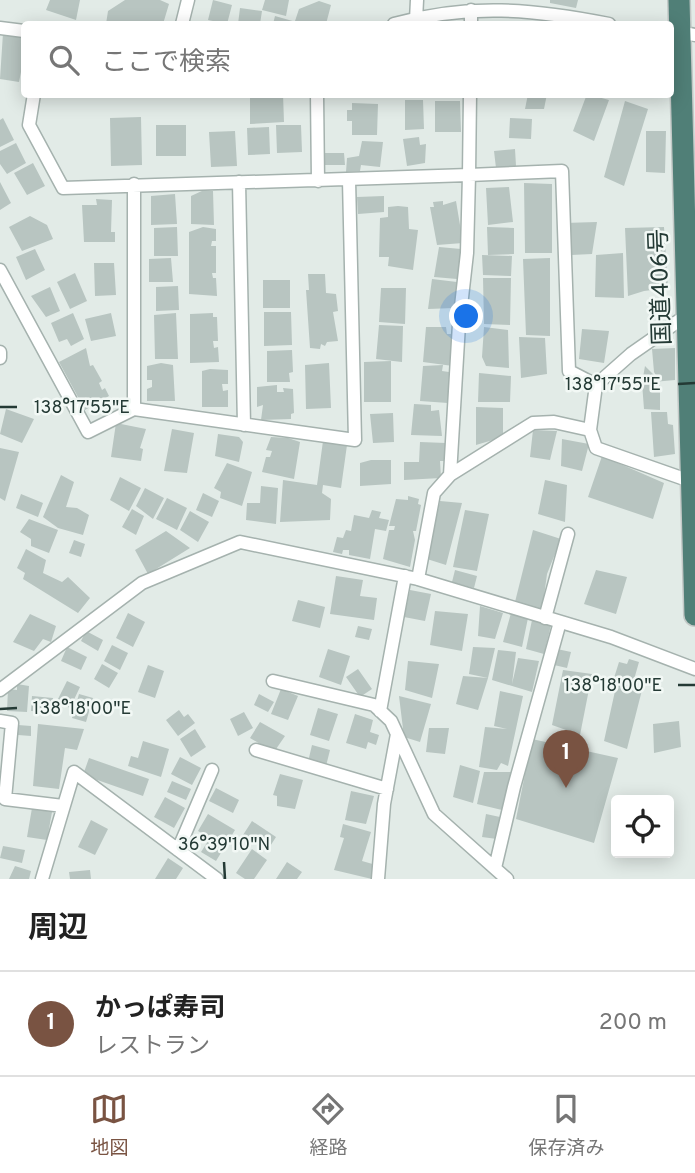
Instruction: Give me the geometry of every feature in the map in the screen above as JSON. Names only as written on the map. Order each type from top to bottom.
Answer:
[{"type":"highway","name":"国道406号","points":[[679,0],[691,324],[695,615]]},
{"type":"street","points":[[183,21],[188,0]]},
{"type":"street","points":[[416,20],[417,0]]},
{"type":"street","points":[[410,21],[471,10],[526,5],[596,21]]},
{"type":"street","points":[[471,10],[471,21]]},
{"type":"street","points":[[0,28],[21,31]]},
{"type":"street","points":[[33,98],[29,124],[63,188],[562,171],[569,371],[596,385]]},
{"type":"street","points":[[317,98],[318,181]]},
{"type":"street","points":[[450,475],[459,324],[467,253],[470,98]]},
{"type":"street","points":[[0,270],[88,432],[134,409],[355,440],[349,180]]},
{"type":"street","points":[[239,182],[244,425]]},
{"type":"street","points":[[134,184],[134,409]]},
{"type":"street","points":[[691,324],[631,354],[596,385],[590,430],[596,448],[693,482]]},
{"type":"street","points":[[0,352],[0,358]]},
{"type":"street","points":[[380,710],[411,578],[435,492],[450,475],[533,423],[554,422],[590,430]]},
{"type":"street","points":[[545,618],[568,534]]},
{"type":"street","points":[[0,690],[142,583],[240,542],[411,578],[611,636],[695,669]]},
{"type":"street","points":[[495,869],[514,787],[560,622]]},
{"type":"street","points":[[273,681],[374,705],[380,710],[397,734],[434,814],[508,879]]},
{"type":"street","points":[[0,722],[12,723],[5,799],[64,806]]},
{"type":"street","points":[[378,879],[387,789],[397,734]]},
{"type":"street","points":[[256,750],[387,789]]},
{"type":"street","points":[[178,850],[212,770]]},
{"type":"street","points":[[42,879],[74,772],[217,879]]},
{"type":"building","points":[[50,0],[80,0],[76,20],[46,10]]},
{"type":"building","points":[[125,0],[160,0],[169,4],[164,21],[106,21],[108,11]]},
{"type":"building","points":[[213,0],[232,5],[228,21],[208,20]]},
{"type":"building","points":[[265,0],[289,0],[286,16],[262,10]]},
{"type":"building","points":[[550,0],[578,0],[576,8],[550,3]]},
{"type":"building","points":[[319,1],[331,5],[327,21],[295,21],[299,9]]},
{"type":"building","points":[[240,8],[262,11],[260,21],[238,21]]},
{"type":"building","points":[[275,16],[292,21],[274,21]]},
{"type":"building","points":[[3,33],[21,38],[21,72],[19,82],[0,79]]},
{"type":"building","points":[[250,98],[283,98],[284,122],[250,124]]},
{"type":"building","points":[[527,98],[546,98],[544,109],[525,109]]},
{"type":"building","points":[[585,98],[609,100],[594,141],[573,131]]},
{"type":"building","points":[[405,100],[423,100],[424,129],[405,130]]},
{"type":"building","points":[[435,101],[460,101],[461,132],[435,132]]},
{"type":"building","points":[[625,101],[648,109],[624,186],[604,177]]},
{"type":"building","points":[[352,103],[378,104],[377,135],[352,135],[352,121],[347,121],[347,110],[352,110]]},
{"type":"building","points":[[141,117],[142,165],[111,166],[110,118]]},
{"type":"building","points":[[3,118],[14,140],[0,147],[0,120]]},
{"type":"building","points":[[510,118],[532,119],[531,139],[509,138]]},
{"type":"building","points":[[156,125],[186,125],[186,156],[156,156]]},
{"type":"building","points":[[276,125],[301,125],[302,152],[277,153]]},
{"type":"building","points":[[269,127],[270,154],[248,155],[247,128]]},
{"type":"building","points":[[235,131],[237,166],[211,167],[209,132]]},
{"type":"building","points":[[646,131],[666,131],[665,173],[646,172]]},
{"type":"building","points":[[419,137],[420,145],[426,144],[425,163],[407,166],[403,139]]},
{"type":"building","points":[[362,141],[383,142],[380,167],[361,165],[360,171],[346,172],[347,158],[359,156]]},
{"type":"building","points":[[16,143],[26,163],[7,174],[0,164],[0,151]]},
{"type":"building","points":[[515,149],[516,166],[496,168],[494,151]]},
{"type":"building","points":[[322,153],[344,153],[345,165],[323,165]]},
{"type":"building","points":[[33,163],[45,186],[27,195],[14,173]]},
{"type":"building","points":[[0,182],[11,203],[0,210]]},
{"type":"building","points":[[524,183],[552,184],[552,253],[525,253]]},
{"type":"building","points":[[509,187],[513,222],[488,225],[486,188]]},
{"type":"building","points":[[204,190],[213,191],[214,225],[191,224],[191,196]]},
{"type":"building","points":[[175,194],[177,224],[151,225],[151,196]]},
{"type":"building","points":[[384,196],[384,212],[358,214],[357,197]]},
{"type":"building","points":[[96,199],[112,200],[111,232],[115,232],[115,242],[84,242],[82,205],[97,205]]},
{"type":"building","points":[[443,201],[443,205],[456,201],[463,243],[437,245],[430,207],[434,207],[433,202]]},
{"type":"building","points":[[388,207],[408,207],[409,229],[418,230],[413,270],[388,266],[389,257],[379,257],[380,218],[388,217]]},
{"type":"building","points":[[30,216],[47,225],[53,239],[22,251],[9,227]]},
{"type":"building","points":[[597,222],[592,254],[571,255],[564,223]]},
{"type":"building","points":[[177,227],[178,256],[154,256],[154,228]]},
{"type":"building","points":[[203,227],[216,229],[216,241],[212,241],[211,246],[216,246],[216,273],[212,273],[213,278],[216,278],[217,296],[189,294],[189,232]]},
{"type":"building","points":[[487,227],[514,228],[514,254],[488,255]]},
{"type":"building","points":[[664,227],[668,288],[628,296],[625,228]]},
{"type":"building","points":[[439,247],[461,249],[457,279],[434,277]]},
{"type":"building","points":[[35,249],[45,270],[26,280],[16,257]]},
{"type":"building","points":[[623,253],[624,298],[595,297],[596,255]]},
{"type":"building","points":[[482,255],[512,256],[511,276],[483,275]]},
{"type":"building","points":[[171,258],[173,282],[149,282],[149,259]]},
{"type":"building","points":[[550,258],[550,336],[526,335],[523,259]]},
{"type":"building","points":[[94,263],[114,263],[116,295],[95,296]]},
{"type":"building","points":[[75,273],[87,301],[70,309],[57,282]]},
{"type":"building","points":[[308,274],[325,274],[326,293],[336,294],[338,311],[333,312],[338,341],[327,342],[325,346],[321,344],[320,349],[310,348],[306,290],[309,290]]},
{"type":"building","points":[[483,278],[511,278],[510,325],[484,324]]},
{"type":"building","points":[[432,279],[457,282],[454,308],[428,309]]},
{"type":"building","points":[[263,280],[290,280],[290,308],[263,308]]},
{"type":"building","points":[[178,286],[179,310],[156,311],[156,287]]},
{"type":"building","points":[[50,287],[60,311],[46,317],[31,296]]},
{"type":"building","points":[[381,288],[406,288],[405,324],[379,322]]},
{"type":"building","points":[[264,312],[291,312],[292,345],[264,346]]},
{"type":"building","points":[[73,313],[84,339],[71,346],[67,339],[59,342],[51,323]]},
{"type":"building","points":[[111,313],[116,336],[91,341],[85,319]]},
{"type":"building","points":[[176,313],[178,359],[155,359],[154,315]]},
{"type":"building","points":[[213,313],[213,317],[217,317],[218,341],[213,341],[214,348],[218,347],[219,362],[190,363],[190,314]]},
{"type":"building","points":[[379,325],[403,326],[402,362],[376,359]]},
{"type":"building","points":[[426,327],[446,327],[447,334],[453,334],[453,366],[423,362]]},
{"type":"building","points":[[484,327],[508,330],[509,368],[486,366],[482,357]]},
{"type":"building","points":[[582,329],[609,331],[604,363],[579,359]]},
{"type":"building","points":[[519,337],[545,338],[547,374],[521,378]]},
{"type":"building","points":[[86,348],[90,366],[93,365],[102,381],[99,383],[102,390],[105,388],[109,396],[85,410],[59,362]]},
{"type":"building","points":[[675,348],[675,380],[642,383],[645,366],[658,379],[654,372],[652,349]]},
{"type":"building","points":[[292,350],[293,372],[289,373],[290,382],[267,382],[267,351]]},
{"type":"building","points":[[391,361],[391,402],[364,402],[364,362]]},
{"type":"building","points":[[161,363],[173,365],[175,401],[147,401],[147,389],[152,387],[152,380],[147,380],[147,366]]},
{"type":"building","points":[[329,363],[331,408],[306,409],[305,365]]},
{"type":"building","points":[[443,365],[442,371],[449,372],[448,403],[420,401],[423,366]]},
{"type":"building","points":[[228,370],[228,384],[222,384],[223,391],[228,390],[228,407],[202,407],[202,371]]},
{"type":"building","points":[[479,373],[511,376],[510,402],[478,402]]},
{"type":"building","points":[[660,382],[660,410],[644,409],[642,383]]},
{"type":"building","points":[[277,385],[277,392],[284,392],[283,388],[293,389],[294,413],[291,414],[291,419],[261,420],[263,405],[257,407],[257,387]]},
{"type":"building","points":[[414,404],[431,405],[431,411],[439,410],[442,436],[411,435]]},
{"type":"building","points":[[476,407],[503,408],[503,437],[476,445]]},
{"type":"building","points":[[6,409],[34,419],[22,443],[0,434]]},
{"type":"building","points":[[651,412],[667,412],[668,424],[673,425],[675,454],[654,457]]},
{"type":"building","points":[[393,413],[394,442],[373,443],[370,414]]},
{"type":"building","points":[[116,423],[146,429],[140,448],[143,449],[141,461],[111,457]]},
{"type":"building","points":[[172,429],[194,433],[187,473],[164,471]]},
{"type":"building","points":[[533,430],[557,431],[550,460],[530,457]]},
{"type":"building","points":[[218,434],[239,437],[243,442],[239,462],[215,456]]},
{"type":"building","points":[[271,437],[300,442],[294,479],[262,472],[266,457],[270,457],[272,451],[266,450]]},
{"type":"building","points":[[562,439],[589,444],[582,471],[561,466]]},
{"type":"building","points":[[323,441],[347,445],[341,488],[323,485],[322,493],[331,499],[330,520],[280,522],[283,480],[317,485]]},
{"type":"building","points":[[420,442],[446,443],[446,461],[440,461],[441,478],[404,480],[404,462],[419,462]]},
{"type":"building","points":[[0,448],[19,452],[5,501],[0,498]]},
{"type":"building","points":[[602,456],[664,483],[653,519],[588,497]]},
{"type":"building","points":[[391,460],[391,484],[360,486],[360,463]]},
{"type":"building","points":[[227,463],[252,472],[242,506],[220,498],[221,492],[214,488]]},
{"type":"building","points":[[61,475],[74,482],[66,507],[77,508],[89,515],[83,535],[58,528],[43,517]]},
{"type":"building","points":[[120,477],[141,488],[129,511],[110,500]]},
{"type":"building","points":[[545,480],[567,485],[565,522],[538,514]]},
{"type":"building","points":[[261,486],[278,488],[276,524],[246,520],[247,503],[260,503]]},
{"type":"building","points":[[145,488],[164,498],[153,519],[136,506]]},
{"type":"building","points":[[203,493],[219,501],[212,517],[196,510]]},
{"type":"building","points":[[21,494],[43,503],[38,517],[16,508]]},
{"type":"building","points":[[408,496],[419,499],[418,504],[421,505],[416,531],[413,531],[415,540],[410,567],[383,559],[389,530],[394,530],[395,526],[389,526],[396,499],[408,500]]},
{"type":"building","points":[[167,498],[187,508],[177,530],[156,519]]},
{"type":"building","points":[[440,501],[462,503],[446,565],[427,559]]},
{"type":"building","points":[[132,509],[144,516],[136,535],[122,527]]},
{"type":"building","points":[[372,510],[381,512],[379,518],[389,520],[386,531],[375,529],[370,559],[349,555],[349,550],[343,550],[342,554],[333,552],[337,537],[343,538],[346,530],[351,531],[354,515],[369,518]]},
{"type":"building","points":[[465,510],[489,514],[477,571],[453,567]]},
{"type":"building","points":[[190,511],[209,522],[198,542],[180,530]]},
{"type":"building","points":[[29,519],[58,530],[49,553],[31,546],[31,539],[20,532]]},
{"type":"building","points":[[533,530],[561,539],[547,574],[542,611],[515,602]]},
{"type":"building","points":[[166,531],[190,548],[148,574],[135,550]]},
{"type":"building","points":[[74,540],[85,544],[81,557],[69,553]]},
{"type":"building","points":[[26,549],[46,560],[43,573],[62,582],[68,577],[90,598],[78,613],[23,579],[25,573],[17,568]]},
{"type":"building","points":[[455,570],[477,576],[474,588],[452,582]]},
{"type":"building","points":[[596,570],[627,577],[616,614],[584,604]]},
{"type":"building","points":[[336,576],[363,580],[360,596],[377,598],[374,620],[330,614]]},
{"type":"building","points":[[410,590],[431,594],[425,621],[404,617]]},
{"type":"building","points":[[298,600],[325,607],[320,628],[292,621]]},
{"type":"building","points":[[480,606],[503,613],[495,639],[478,636]]},
{"type":"building","points":[[435,611],[468,614],[462,651],[430,645]]},
{"type":"building","points":[[128,613],[145,622],[133,647],[116,638]]},
{"type":"building","points":[[511,613],[528,618],[522,647],[503,642]]},
{"type":"building","points":[[30,614],[56,626],[51,642],[43,639],[34,651],[13,642]]},
{"type":"building","points":[[532,620],[551,625],[544,654],[526,649]]},
{"type":"building","points":[[358,626],[372,629],[369,640],[355,637]]},
{"type":"building","points":[[86,631],[103,640],[98,651],[81,641]]},
{"type":"building","points":[[112,645],[128,653],[120,670],[104,661]]},
{"type":"building","points":[[67,647],[87,657],[81,670],[61,661]]},
{"type":"building","points":[[473,647],[495,648],[488,678],[469,674]]},
{"type":"building","points":[[328,649],[350,656],[341,685],[319,677]]},
{"type":"building","points":[[557,649],[571,652],[567,668],[554,665]]},
{"type":"building","points":[[498,650],[516,652],[512,684],[518,658],[539,661],[532,692],[492,680]]},
{"type":"building","points":[[629,659],[639,662],[633,683],[614,678],[619,662],[627,664]]},
{"type":"building","points":[[408,661],[439,664],[432,698],[405,690]]},
{"type":"building","points":[[102,664],[118,673],[109,688],[94,679]]},
{"type":"building","points":[[148,665],[164,671],[155,698],[138,692]]},
{"type":"building","points":[[358,669],[372,689],[360,697],[346,677]]},
{"type":"building","points":[[563,670],[592,674],[580,735],[552,725]]},
{"type":"building","points":[[463,676],[488,678],[478,710],[456,704]]},
{"type":"building","points":[[67,681],[80,687],[70,708],[57,701]]},
{"type":"building","points":[[617,682],[642,690],[627,749],[604,741]]},
{"type":"building","points":[[17,684],[29,686],[27,712],[7,711],[8,689],[17,690]]},
{"type":"building","points":[[281,689],[298,696],[288,720],[271,714]]},
{"type":"building","points":[[500,691],[523,696],[508,766],[501,763],[497,770],[479,767],[485,727],[507,729],[494,726]]},
{"type":"building","points":[[79,694],[93,698],[86,722],[72,718]]},
{"type":"building","points":[[259,694],[274,702],[268,712],[254,705]]},
{"type":"building","points":[[32,696],[53,698],[52,712],[31,711]]},
{"type":"building","points":[[399,696],[431,704],[420,742],[404,737]]},
{"type":"building","points":[[318,708],[338,714],[329,741],[310,735]]},
{"type":"building","points":[[179,710],[184,717],[188,714],[195,723],[178,736],[166,720]]},
{"type":"building","points":[[244,712],[253,728],[238,736],[230,719]]},
{"type":"building","points":[[355,714],[373,720],[370,732],[379,735],[376,745],[368,742],[366,749],[346,743]]},
{"type":"building","points":[[679,721],[681,747],[654,753],[653,724]]},
{"type":"building","points":[[260,722],[285,736],[274,752],[250,738]]},
{"type":"building","points":[[38,724],[84,729],[77,750],[65,748],[59,789],[33,786]]},
{"type":"building","points":[[18,725],[31,726],[31,736],[18,735]]},
{"type":"building","points":[[429,728],[449,728],[445,754],[426,752]]},
{"type":"building","points":[[195,729],[206,747],[191,757],[180,739]]},
{"type":"building","points":[[532,739],[618,758],[594,843],[516,819]]},
{"type":"building","points":[[143,741],[169,749],[161,777],[128,766],[131,756],[138,758]]},
{"type":"building","points":[[312,745],[330,750],[326,766],[308,762]]},
{"type":"building","points":[[180,757],[201,768],[192,785],[171,774]]},
{"type":"building","points":[[89,758],[149,779],[143,796],[83,775]]},
{"type":"building","points":[[460,765],[480,771],[473,803],[453,797]]},
{"type":"building","points":[[484,772],[511,772],[502,810],[477,804]]},
{"type":"building","points":[[280,774],[303,780],[295,809],[277,806],[277,796],[273,795]]},
{"type":"building","points":[[172,781],[191,789],[186,800],[167,792]]},
{"type":"building","points":[[216,788],[239,800],[233,813],[209,801]]},
{"type":"building","points":[[351,791],[374,796],[366,824],[345,820]]},
{"type":"building","points":[[165,797],[185,808],[174,828],[154,817]]},
{"type":"building","points":[[32,808],[52,812],[47,840],[27,837]]},
{"type":"building","points":[[208,814],[235,830],[216,861],[201,852],[210,838],[198,831]]},
{"type":"building","points":[[486,814],[500,817],[497,839],[482,837]]},
{"type":"building","points":[[91,820],[108,829],[95,855],[78,847]]},
{"type":"building","points":[[252,821],[276,837],[267,851],[243,835]]},
{"type":"building","points":[[343,824],[371,832],[362,861],[376,865],[372,879],[334,870],[344,838],[340,837]]},
{"type":"building","points":[[3,846],[25,850],[22,863],[0,858]]},
{"type":"building","points":[[252,849],[267,860],[254,879],[245,879],[236,873]]},
{"type":"building","points":[[168,858],[183,868],[176,879],[155,879]]},
{"type":"building","points":[[287,862],[302,872],[297,879],[276,879]]},
{"type":"building","points":[[15,866],[31,871],[29,879],[9,879]]},
{"type":"building","points":[[90,870],[91,879],[70,879],[69,872]]},
{"type":"place","name":"かっぱ寿司","points":[[566,788]]}]
